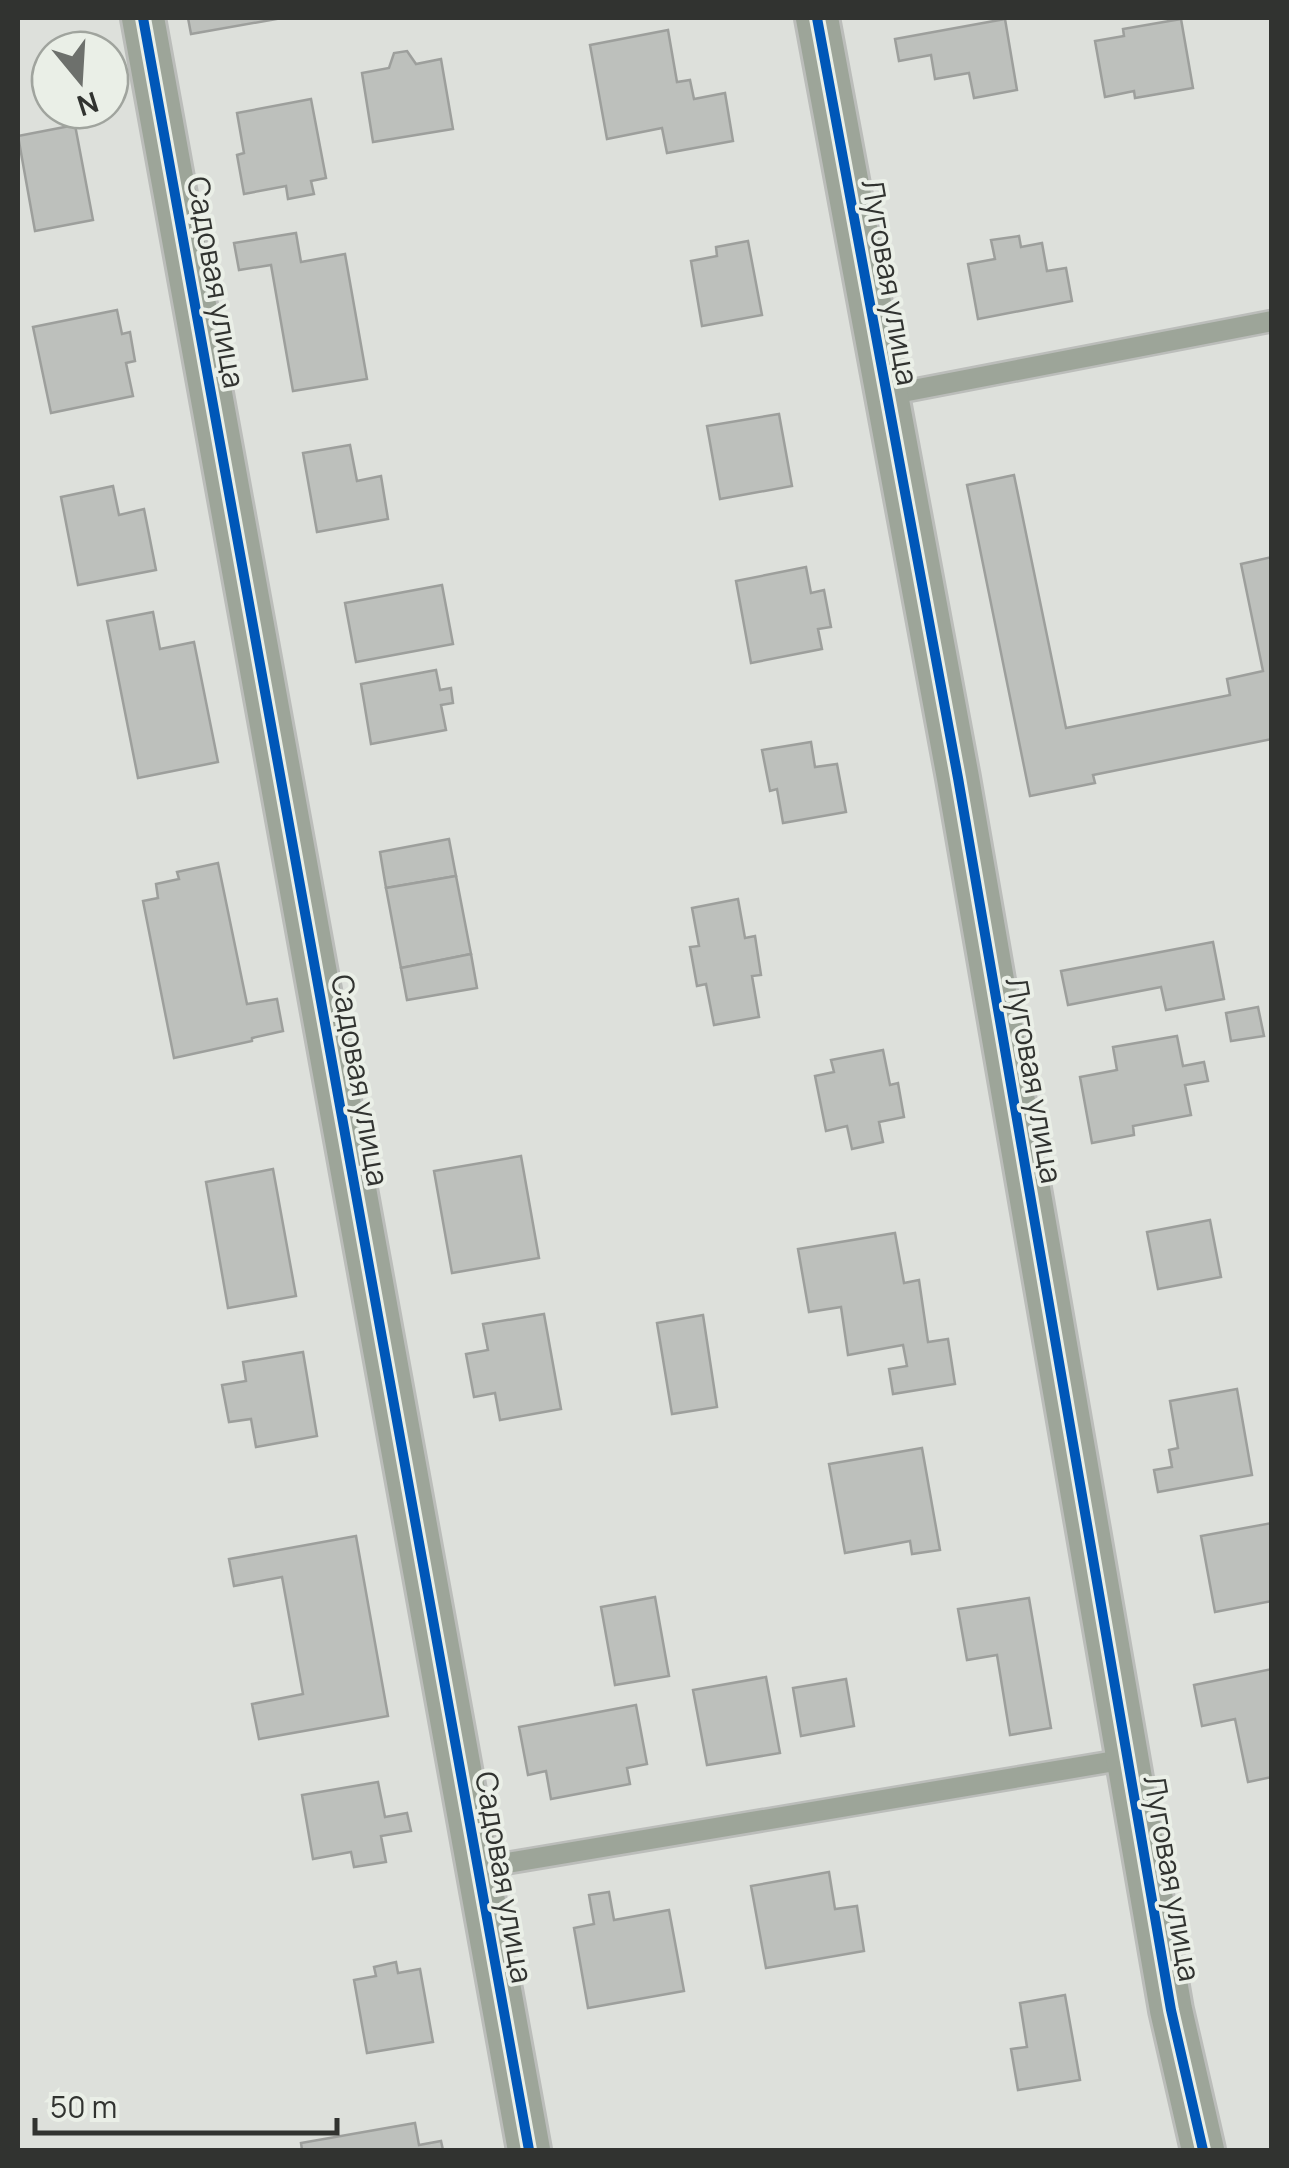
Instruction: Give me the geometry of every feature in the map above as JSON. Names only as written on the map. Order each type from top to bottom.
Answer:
[{"type":"street","name":"Садовая улица","points":[[143,18],[529,2150]]},
{"type":"street","name":"Луговая улица","points":[[817,18],[964,817],[1171,2010],[1204,2150]]},
{"type":"lane","points":[[887,395],[1272,321]]},
{"type":"lane","points":[[478,1868],[1127,1759]]},
{"type":"building","points":[[188,18],[282,18],[191,34]]},
{"type":"building","points":[[1005,19],[1017,90],[974,98],[969,73],[935,79],[931,55],[899,61],[895,39]]},
{"type":"building","points":[[1181,19],[1193,88],[1135,98],[1134,91],[1105,97],[1095,41],[1124,36],[1123,29]]},
{"type":"building","points":[[668,30],[677,82],[690,80],[694,99],[725,93],[733,141],[667,153],[662,128],[607,139],[590,45]]},
{"type":"building","points":[[407,51],[416,64],[441,59],[453,129],[373,142],[362,73],[389,68],[394,53]]},
{"type":"building","points":[[311,99],[326,178],[311,181],[314,194],[288,199],[286,186],[244,194],[237,155],[244,153],[237,113]]},
{"type":"building","points":[[76,130],[93,220],[35,231],[18,136]]},
{"type":"building","points":[[296,233],[301,262],[345,254],[367,379],[293,391],[271,265],[239,270],[234,243]]},
{"type":"building","points":[[1019,236],[1021,247],[1042,243],[1047,271],[1066,268],[1072,301],[978,319],[968,264],[995,259],[991,240]]},
{"type":"building","points":[[748,241],[762,315],[702,326],[691,261],[717,256],[716,247]]},
{"type":"building","points":[[117,310],[122,334],[130,332],[135,361],[126,363],[133,396],[51,413],[33,327]]},
{"type":"building","points":[[779,414],[792,486],[720,499],[707,426]]},
{"type":"building","points":[[350,445],[357,481],[381,476],[388,519],[317,532],[303,453]]},
{"type":"building","points":[[1014,475],[1066,728],[1230,695],[1227,679],[1263,671],[1241,564],[1272,557],[1272,739],[1093,775],[1095,783],[1030,796],[967,485]]},
{"type":"building","points":[[113,486],[119,515],[144,509],[156,570],[78,585],[61,497]]},
{"type":"building","points":[[806,567],[811,593],[824,590],[831,627],[818,629],[822,649],[751,663],[736,581]]},
{"type":"building","points":[[442,585],[453,644],[356,662],[345,603]]},
{"type":"building","points":[[153,612],[160,649],[194,642],[218,762],[138,778],[107,621]]},
{"type":"building","points":[[436,670],[440,690],[451,688],[453,703],[441,705],[446,730],[371,744],[361,684]]},
{"type":"building","points":[[811,742],[815,767],[837,764],[846,812],[783,823],[777,789],[770,791],[762,750]]},
{"type":"building","points":[[449,839],[456,876],[386,888],[380,852]]},
{"type":"building","points":[[218,863],[247,1004],[277,999],[283,1031],[174,1058],[143,901],[158,898],[156,884],[179,879],[177,872]]},
{"type":"building","points":[[456,876],[471,954],[401,968],[386,888]]},
{"type":"building","points":[[738,899],[745,938],[755,936],[761,975],[752,976],[759,1017],[714,1025],[706,984],[697,986],[690,947],[699,946],[692,908]]},
{"type":"building","points":[[1213,942],[1224,999],[1166,1010],[1161,987],[1068,1005],[1061,971]]},
{"type":"building","points":[[471,954],[477,988],[407,1000],[401,968]]},
{"type":"building","points":[[1258,1007],[1264,1036],[1231,1041],[1226,1013]]},
{"type":"building","points":[[1177,1036],[1183,1066],[1204,1062],[1208,1081],[1185,1085],[1191,1115],[1133,1126],[1134,1135],[1092,1143],[1080,1077],[1117,1070],[1113,1047]]},
{"type":"building","points":[[883,1050],[890,1085],[898,1083],[904,1117],[879,1122],[883,1142],[852,1149],[847,1126],[826,1131],[815,1076],[834,1072],[831,1060]]},
{"type":"building","points":[[521,1156],[539,1258],[452,1273],[434,1171]]},
{"type":"building","points":[[273,1169],[296,1296],[228,1308],[206,1182]]},
{"type":"building","points":[[1210,1220],[1221,1277],[1158,1289],[1147,1232]]},
{"type":"building","points":[[895,1233],[904,1283],[919,1280],[928,1342],[948,1339],[955,1384],[893,1394],[889,1369],[907,1366],[903,1345],[848,1355],[841,1307],[809,1312],[798,1249]]},
{"type":"building","points":[[544,1314],[561,1409],[500,1420],[495,1393],[474,1397],[466,1354],[488,1350],[483,1324]]},
{"type":"building","points":[[703,1315],[717,1407],[672,1414],[657,1323]]},
{"type":"building","points":[[303,1352],[317,1436],[256,1447],[251,1419],[229,1422],[222,1385],[246,1381],[243,1362]]},
{"type":"building","points":[[1237,1389],[1252,1475],[1158,1492],[1154,1470],[1172,1467],[1169,1450],[1178,1448],[1170,1401]]},
{"type":"building","points":[[922,1448],[940,1550],[912,1554],[910,1541],[845,1553],[829,1464]]},
{"type":"building","points":[[1272,1523],[1272,1601],[1215,1612],[1201,1536]]},
{"type":"building","points":[[356,1536],[388,1716],[259,1739],[252,1704],[303,1694],[282,1577],[234,1586],[229,1559]]},
{"type":"building","points":[[655,1597],[669,1676],[615,1685],[601,1607]]},
{"type":"building","points":[[1029,1598],[1051,1728],[1010,1735],[997,1655],[967,1660],[958,1609]]},
{"type":"building","points":[[1272,1669],[1272,1777],[1248,1782],[1235,1719],[1202,1726],[1194,1685]]},
{"type":"building","points":[[766,1677],[780,1753],[707,1765],[693,1690]]},
{"type":"building","points":[[846,1679],[854,1726],[801,1736],[793,1688]]},
{"type":"building","points":[[636,1705],[647,1764],[627,1768],[630,1784],[551,1799],[546,1771],[528,1775],[519,1727]]},
{"type":"building","points":[[378,1782],[385,1817],[407,1813],[411,1831],[381,1836],[386,1862],[354,1867],[351,1852],[313,1859],[302,1795]]},
{"type":"building","points":[[829,1872],[835,1909],[857,1906],[864,1951],[766,1968],[751,1886]]},
{"type":"building","points":[[609,1892],[614,1920],[669,1910],[684,1991],[588,2008],[574,1928],[594,1924],[589,1895]]},
{"type":"building","points":[[396,1962],[398,1973],[420,1969],[433,2042],[367,2053],[354,1980],[376,1976],[374,1967]]},
{"type":"building","points":[[1065,1995],[1080,2080],[1018,2090],[1011,2049],[1027,2047],[1020,2003]]},
{"type":"building","points":[[415,2123],[419,2145],[441,2141],[443,2150],[302,2150],[301,2143]]},
{"type":"cycle path","points":[[143,18],[529,2150]]},
{"type":"cycle path","points":[[817,18],[958,778],[1171,2010],[1203,2150]]}]
